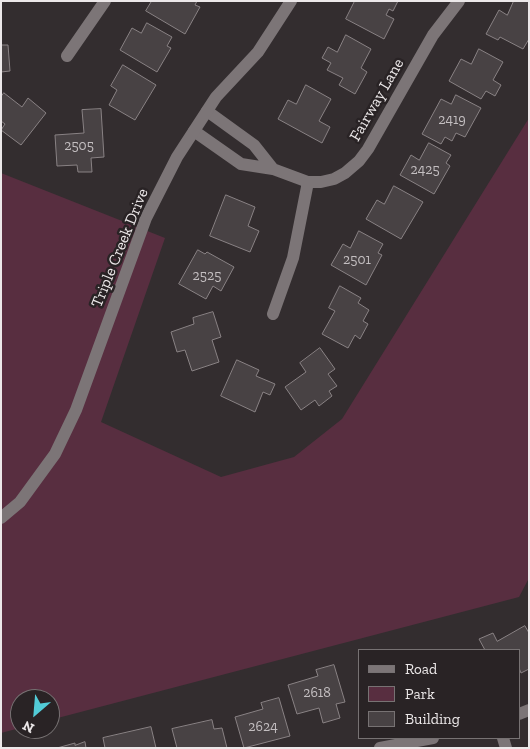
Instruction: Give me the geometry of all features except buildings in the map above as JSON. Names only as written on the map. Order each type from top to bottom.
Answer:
[{"type":"street","points":[[67,56],[105,1]]},
{"type":"street","name":"Triple Creek Drive","points":[[1,518],[20,502],[55,454],[76,410],[146,218],[177,158],[216,97],[258,52],[291,1]]},
{"type":"street","name":"Fairway Lane","points":[[194,131],[242,164],[273,169],[308,182],[334,179],[360,161],[387,118],[432,35],[459,1]]},
{"type":"street","points":[[207,111],[254,145],[273,169]]},
{"type":"street","points":[[273,314],[293,258],[308,182]]},
{"type":"street","points":[[380,748],[428,739]]},
{"type":"green space","points":[[529,118],[529,578],[519,597],[60,717],[60,689],[10,689],[10,731],[1,733],[1,173],[165,238],[101,422],[221,477],[294,457],[342,419]]}]
